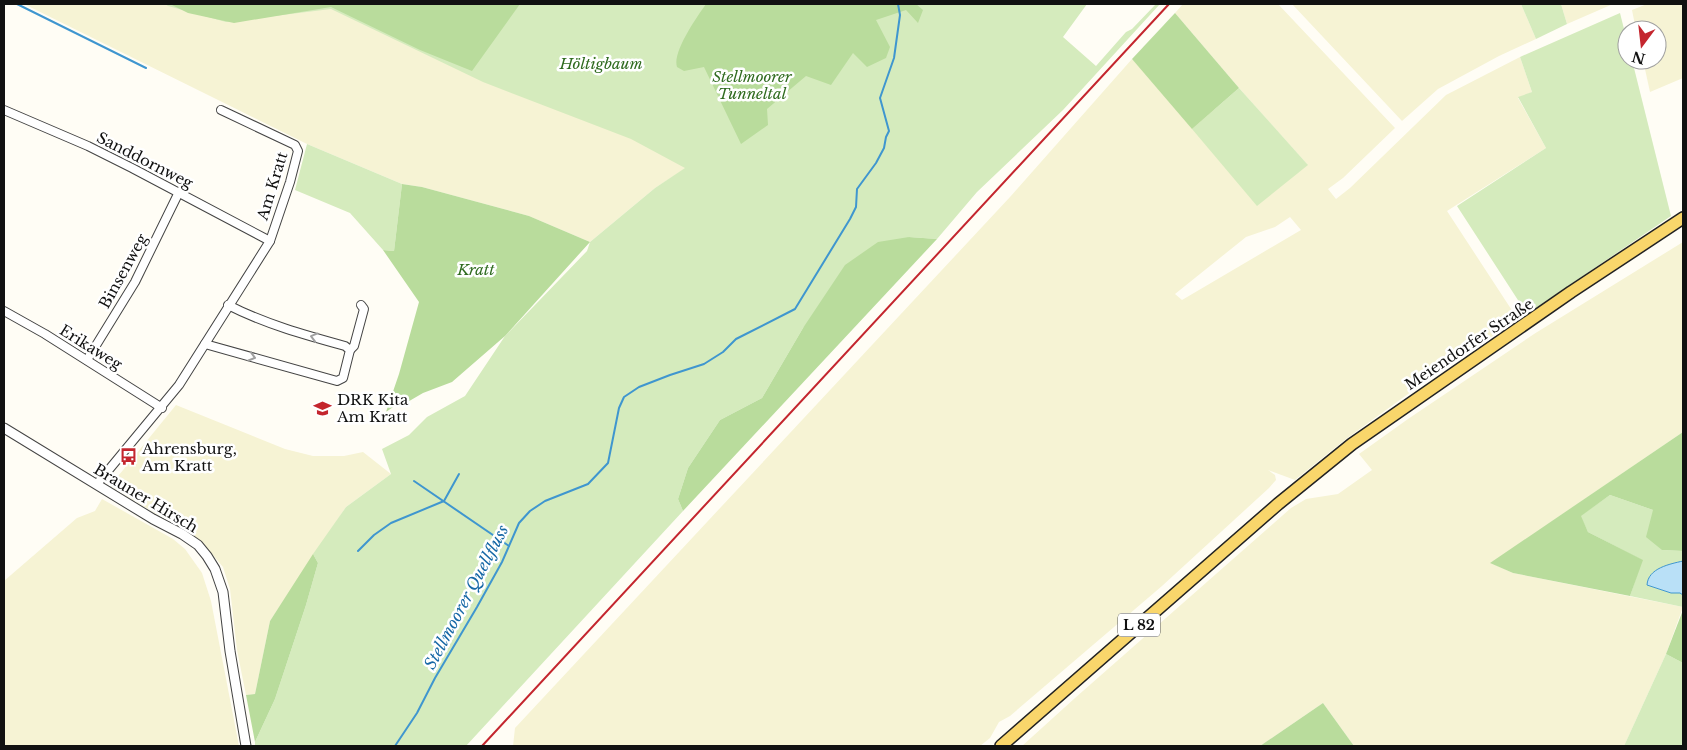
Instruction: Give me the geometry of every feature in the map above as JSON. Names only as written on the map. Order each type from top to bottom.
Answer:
[{"type":"main road","name":"Meiendorfer Straße","points":[[1001,746],[1299,486],[1371,430],[1571,292],[1683,218]]},
{"type":"street","name":"Sanddornweg","points":[[4,110],[88,146],[270,241]]},
{"type":"street","name":"Am Kratt","points":[[96,484],[162,408],[179,385],[270,241],[290,182],[298,151],[295,145],[286,139],[221,110]]},
{"type":"street","name":"Binsenweg","points":[[87,360],[135,282],[179,192]]},
{"type":"street","points":[[228,305],[289,331],[345,346],[350,350]]},
{"type":"street","points":[[205,344],[337,381],[343,378],[350,350],[354,346],[364,309],[361,305]]},
{"type":"street","name":"Erikaweg","points":[[4,311],[87,360],[162,408]]},
{"type":"street","name":"Brauner Hirsch","points":[[4,428],[153,519],[190,539],[203,550],[216,569],[225,603],[230,651],[246,746]]},
{"type":"shaded area","points":[[24,4],[331,7],[520,4],[686,168],[655,188],[590,242],[529,216],[422,187],[402,184],[307,144]]},
{"type":"shaded area","points":[[1183,4],[1278,4],[1395,128],[1343,178],[1328,189],[1336,199],[1350,188],[1446,95],[1520,57],[1532,92],[1518,98],[1546,148],[1447,211],[1515,315],[1512,323],[1430,378],[1346,439],[1295,480],[1268,470],[1275,475],[1276,480],[1269,488],[1162,586],[1010,716],[999,722],[990,738],[980,746],[513,746],[515,728],[1010,197],[1132,59],[1137,64],[1307,164],[1175,13]],"holes":[[[1290,217],[1301,230],[1182,300],[1175,294],[1246,237],[1275,227]]]},
{"type":"shaded area","points":[[1292,4],[1521,4],[1536,39],[1499,56],[1438,89],[1402,121]]},
{"type":"shaded area","points":[[1561,4],[1613,4],[1567,24]]},
{"type":"shaded area","points":[[1647,4],[1683,4],[1683,78],[1650,92],[1645,70],[1667,70],[1667,20],[1634,20],[1632,10]]},
{"type":"shaded area","points":[[1683,242],[1683,432],[1491,563],[1513,573],[1683,607],[1666,654],[1624,746],[1354,746],[1323,703],[1260,746],[1022,746],[1291,508],[1306,499],[1338,494],[1372,470],[1359,454],[1534,334]]},
{"type":"shaded area","points":[[176,405],[285,449],[313,456],[344,456],[363,452],[391,474],[346,507],[270,621],[255,694],[246,695],[237,650],[230,589],[223,567],[201,541],[110,486]]},
{"type":"shaded area","points":[[102,499],[173,539],[185,549],[202,573],[211,601],[239,746],[4,746],[4,581],[77,518],[95,511]]},
{"type":"green space","points":[[165,4],[1087,4],[1063,37],[1096,66],[1126,32],[1132,29],[1156,4],[1160,4],[1063,110],[977,192],[937,239],[909,237],[803,328],[762,398],[720,420],[688,468],[678,499],[683,511],[466,746],[255,746],[255,742],[275,699],[306,605],[318,563],[313,554],[346,507],[391,474],[382,449],[409,435],[427,417],[465,396],[505,336],[587,251],[590,242],[655,188],[685,168],[631,139],[483,82],[331,9],[226,22]]},
{"type":"green space","points":[[170,4],[520,4],[472,71],[420,50],[331,7],[234,23],[188,13]]},
{"type":"green space","name":"Stellmoorer Tunneltal","points":[[706,4],[916,4],[923,10],[918,23],[906,10],[876,20],[890,47],[886,58],[867,67],[853,53],[831,85],[806,76],[767,109],[768,125],[741,144],[704,67],[684,71],[677,67],[676,61],[682,44]]},
{"type":"green space","points":[[1521,4],[1561,4],[1567,24],[1536,39]]},
{"type":"green space","points":[[1175,13],[1239,88],[1192,129],[1132,59]]},
{"type":"green space","points":[[1620,13],[1622,20],[1617,20],[1617,70],[1634,70],[1671,216],[1527,314],[1457,206],[1546,148],[1518,97],[1532,92],[1520,57]]},
{"type":"green space","points":[[1239,88],[1308,165],[1257,206],[1192,129]]},
{"type":"green space","points":[[307,144],[402,184],[394,251],[383,250],[350,213],[295,190]]},
{"type":"green space","name":"Kratt","points":[[402,184],[422,187],[529,216],[590,242],[505,336],[452,382],[423,393],[399,407],[396,405],[386,412],[399,374],[419,302],[383,250],[394,251]]},
{"type":"green space","points":[[909,237],[937,239],[683,511],[678,499],[688,468],[720,420],[762,398],[803,328],[845,265],[878,242]]},
{"type":"green space","points":[[1683,432],[1683,551],[1662,550],[1646,537],[1653,510],[1610,495],[1581,516],[1588,532],[1643,560],[1630,596],[1513,573],[1490,563]]},
{"type":"green space","points":[[1610,495],[1653,510],[1662,550],[1683,551],[1683,561],[1669,565],[1653,587],[1683,595],[1683,607],[1630,596],[1642,560],[1588,532],[1580,516]]},
{"type":"green space","points":[[313,554],[318,563],[306,605],[275,699],[255,742],[246,695],[255,694],[270,621]]},
{"type":"green space","points":[[1683,610],[1683,663],[1666,654]]},
{"type":"green space","points":[[1666,654],[1683,663],[1683,746],[1624,746]]},
{"type":"green space","points":[[1323,703],[1354,746],[1260,746]]},
{"type":"water","points":[[1683,561],[1683,595],[1647,585],[1648,579],[1655,571],[1666,565]]},
{"type":"waterway","points":[[17,4],[146,68]]},
{"type":"waterway","name":"Stellmoorer Quellfluss","points":[[395,746],[417,713],[435,678],[477,607],[502,562],[519,523],[530,511],[545,501],[588,484],[608,463],[619,408],[624,397],[639,387],[704,364],[723,352],[736,339],[795,309],[850,219],[856,207],[857,189],[876,163],[884,148],[889,131],[880,98],[894,58],[900,15],[898,4]]},
{"type":"waterway","points":[[358,551],[374,535],[391,523],[444,501],[459,474]]},
{"type":"waterway","points":[[414,481],[509,546]]},
{"type":"railway","points":[[482,746],[1169,4]]},
{"type":"place","name":"DRK Kita Am Kratt","points":[[323,408]]},
{"type":"place","name":"Ahrensburg, Am Kratt","points":[[128,457]]},
{"type":"park label","name":"Höltigbaum","points":[[601,63]]}]
